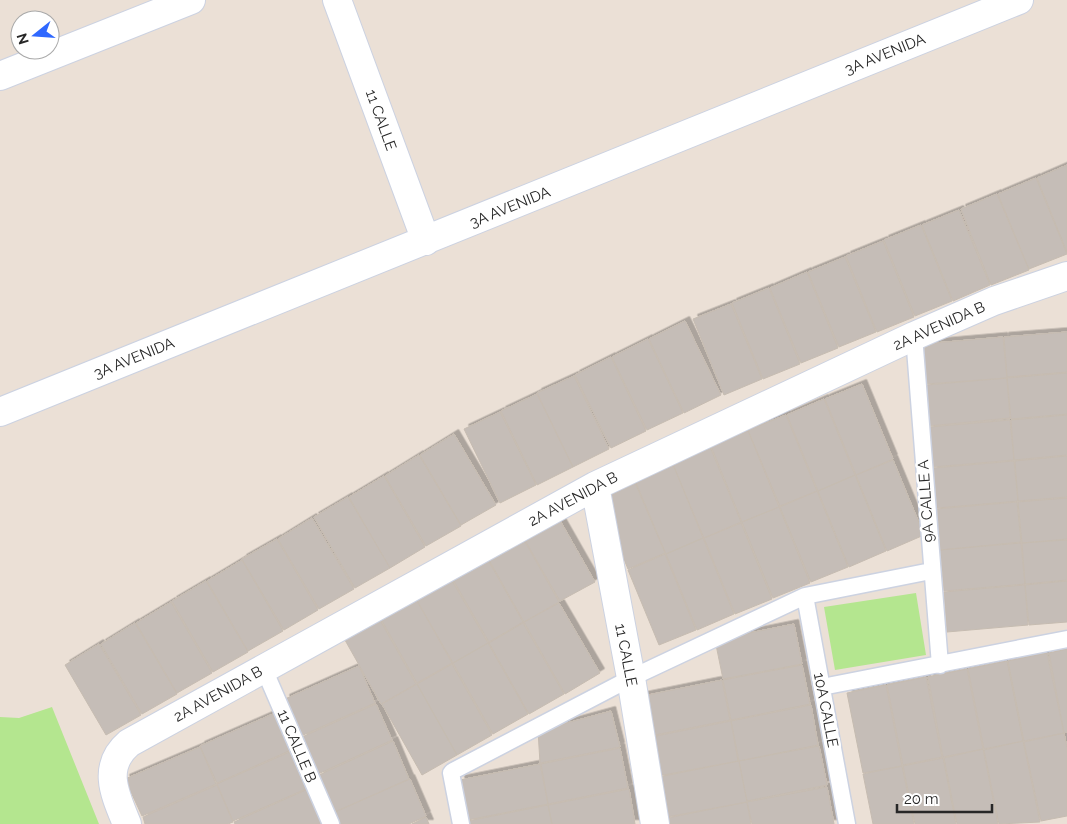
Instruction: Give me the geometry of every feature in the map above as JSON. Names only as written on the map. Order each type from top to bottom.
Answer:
[{"type":"street","points":[[0,76],[191,0]]},
{"type":"street","name":"11 CALLE","points":[[336,0],[426,241]]},
{"type":"street","name":"3A AVENIDA","points":[[0,412],[1019,0]]},
{"type":"street","name":"2A AVENIDA B","points":[[127,824],[113,786],[111,772],[116,758],[129,743],[595,486],[914,336],[994,301],[1067,276]]},
{"type":"street","name":"11 CALLE","points":[[595,486],[631,678],[655,824]]},
{"type":"lane","name":"9A CALLE A","points":[[914,336],[931,571],[940,665]]},
{"type":"lane","points":[[461,824],[451,773],[453,771],[631,678],[805,596],[931,571]]},
{"type":"lane","name":"10A CALLE","points":[[805,596],[847,824]]},
{"type":"lane","points":[[822,687],[1067,640]]},
{"type":"lane","name":"11 CALLE B","points":[[264,668],[331,824]]},
{"type":"green space","points":[[916,593],[926,655],[835,670],[824,607]]},
{"type":"green space","points":[[52,707],[99,824],[0,824],[0,717],[19,718]]},
{"type":"building","points":[[1067,165],[1067,252],[1037,178]]},
{"type":"building","points":[[1036,178],[1067,254],[1029,269],[998,194]]},
{"type":"building","points":[[997,194],[1029,270],[991,285],[961,209]]},
{"type":"building","points":[[959,210],[990,285],[953,301],[922,225]]},
{"type":"building","points":[[921,225],[952,301],[915,316],[884,240]]},
{"type":"building","points":[[883,241],[914,317],[877,332],[846,256]]},
{"type":"building","points":[[845,257],[876,332],[839,347],[808,272]]},
{"type":"building","points":[[807,272],[838,348],[801,363],[770,288]]},
{"type":"building","points":[[769,288],[800,364],[763,379],[732,303]]},
{"type":"building","points":[[731,304],[762,379],[724,395],[693,319]]},
{"type":"building","points":[[685,321],[721,395],[684,413],[649,339]]},
{"type":"building","points":[[1067,332],[1067,372],[1007,377],[1004,337]]},
{"type":"building","points":[[1003,337],[1007,378],[926,384],[923,344]]},
{"type":"building","points":[[648,339],[683,413],[647,430],[612,357]]},
{"type":"building","points":[[611,357],[646,431],[611,448],[575,375]]},
{"type":"building","points":[[1067,373],[1067,414],[1011,419],[1007,378]]},
{"type":"building","points":[[574,376],[609,449],[573,467],[537,393]]},
{"type":"building","points":[[1007,378],[1010,418],[929,426],[926,385]]},
{"type":"building","points":[[862,384],[893,459],[856,475],[825,399]]},
{"type":"building","points":[[537,394],[573,467],[537,485],[501,411]]},
{"type":"building","points":[[824,399],[855,475],[818,491],[787,415]]},
{"type":"building","points":[[500,412],[536,485],[500,503],[464,429]]},
{"type":"building","points":[[786,415],[817,491],[780,506],[748,430]]},
{"type":"building","points":[[1067,415],[1067,455],[1014,460],[1011,420]]},
{"type":"building","points":[[1010,420],[1014,460],[933,467],[929,427]]},
{"type":"building","points":[[748,431],[779,507],[742,522],[711,446]]},
{"type":"building","points":[[454,434],[496,505],[461,525],[420,455]]},
{"type":"building","points":[[710,447],[741,522],[704,538],[672,462]]},
{"type":"building","points":[[419,455],[461,526],[426,546],[385,476]]},
{"type":"building","points":[[1067,456],[1067,497],[1018,501],[1015,461]]},
{"type":"building","points":[[893,460],[924,535],[887,551],[856,475]]},
{"type":"building","points":[[1014,461],[1018,501],[937,508],[933,468]]},
{"type":"building","points":[[672,462],[703,538],[666,554],[634,478]]},
{"type":"building","points":[[855,475],[886,551],[849,567],[818,491]]},
{"type":"building","points":[[384,476],[425,547],[390,568],[349,497]]},
{"type":"building","points":[[633,478],[665,553],[628,569],[597,493]]},
{"type":"building","points":[[817,491],[848,567],[811,582],[780,507]]},
{"type":"building","points":[[348,497],[390,568],[355,588],[314,517]]},
{"type":"building","points":[[1067,498],[1067,539],[1022,543],[1018,502]]},
{"type":"building","points":[[1017,502],[1021,542],[940,550],[936,509]]},
{"type":"building","points":[[779,507],[810,583],[773,598],[742,522]]},
{"type":"building","points":[[554,510],[595,582],[560,601],[519,530]]},
{"type":"building","points":[[312,518],[354,589],[319,609],[278,539]]},
{"type":"building","points":[[741,523],[772,599],[735,614],[704,538]]},
{"type":"building","points":[[519,531],[559,602],[524,622],[484,551]]},
{"type":"building","points":[[703,538],[734,614],[697,630],[666,554]]},
{"type":"building","points":[[277,539],[318,610],[284,630],[242,559]]},
{"type":"building","points":[[1067,540],[1067,580],[1025,584],[1022,543]]},
{"type":"building","points":[[1021,543],[1025,584],[944,591],[940,550]]},
{"type":"building","points":[[483,551],[523,622],[489,642],[448,571]]},
{"type":"building","points":[[665,554],[696,630],[659,645],[628,570]]},
{"type":"building","points":[[242,560],[283,631],[248,651],[207,581]]},
{"type":"building","points":[[447,572],[488,643],[453,663],[412,592]]},
{"type":"building","points":[[206,581],[248,652],[213,672],[172,601]]},
{"type":"building","points":[[1067,581],[1067,622],[1029,625],[1025,585]]},
{"type":"building","points":[[1025,585],[1028,625],[947,632],[944,592]]},
{"type":"building","points":[[412,592],[452,663],[417,683],[377,612]]},
{"type":"building","points":[[171,602],[212,673],[177,693],[136,623]]},
{"type":"building","points":[[559,603],[600,673],[565,694],[524,622]]},
{"type":"building","points":[[376,613],[416,684],[381,704],[341,633]]},
{"type":"building","points":[[135,623],[177,694],[142,714],[101,644]]},
{"type":"building","points":[[523,623],[564,694],[529,714],[489,643]]},
{"type":"building","points":[[794,624],[802,664],[723,679],[715,640]]},
{"type":"building","points":[[488,643],[528,714],[493,734],[453,663]]},
{"type":"building","points":[[99,644],[141,715],[106,735],[65,665]]},
{"type":"building","points":[[1067,649],[1067,732],[1064,733],[1049,653]]},
{"type":"building","points":[[1047,653],[1064,733],[1024,741],[1008,661]]},
{"type":"building","points":[[1007,661],[1023,741],[984,749],[968,669]]},
{"type":"building","points":[[452,664],[492,735],[457,755],[417,684]]},
{"type":"building","points":[[802,665],[810,704],[731,720],[723,680]]},
{"type":"building","points":[[359,666],[375,703],[301,736],[285,699]]},
{"type":"building","points":[[967,669],[983,749],[943,757],[928,677]]},
{"type":"building","points":[[926,677],[942,757],[903,765],[887,685]]},
{"type":"building","points":[[722,680],[730,720],[650,736],[643,696]]},
{"type":"building","points":[[417,684],[457,755],[422,775],[382,704]]},
{"type":"building","points":[[886,685],[902,766],[863,773],[847,693]]},
{"type":"building","points":[[376,704],[392,740],[318,774],[302,737]]},
{"type":"building","points":[[811,705],[818,745],[739,761],[731,721]]},
{"type":"building","points":[[611,711],[620,747],[540,763],[538,731]]},
{"type":"building","points":[[275,713],[291,750],[217,783],[200,746]]},
{"type":"building","points":[[731,721],[738,761],[658,776],[651,737]]},
{"type":"building","points":[[1064,733],[1067,748],[1067,816],[1041,821],[1024,742]]},
{"type":"building","points":[[393,741],[409,779],[335,812],[319,775]]},
{"type":"building","points":[[1023,741],[1040,822],[999,824],[984,750]]},
{"type":"building","points":[[819,746],[827,785],[747,801],[739,761]]},
{"type":"building","points":[[200,747],[216,784],[142,816],[125,779]]},
{"type":"building","points":[[620,748],[628,788],[548,804],[541,764]]},
{"type":"building","points":[[983,749],[998,824],[957,824],[944,758]]},
{"type":"building","points":[[292,751],[308,788],[233,821],[217,784]]},
{"type":"building","points":[[943,758],[956,824],[915,824],[903,766]]},
{"type":"building","points":[[739,761],[747,802],[667,817],[659,777]]},
{"type":"building","points":[[540,764],[548,804],[468,820],[460,780]]},
{"type":"building","points":[[902,766],[914,824],[873,824],[863,774]]},
{"type":"building","points":[[410,779],[426,816],[409,824],[340,824],[335,812]]},
{"type":"building","points":[[217,785],[233,822],[228,824],[145,824],[143,817]]},
{"type":"building","points":[[827,787],[834,824],[752,824],[747,802]]},
{"type":"building","points":[[308,789],[324,824],[235,824],[234,822]]},
{"type":"building","points":[[629,789],[635,824],[552,824],[548,805]]},
{"type":"building","points":[[747,802],[751,824],[668,824],[667,818]]},
{"type":"building","points":[[548,805],[552,824],[469,824],[468,821]]},
{"type":"building","points":[[426,817],[429,824],[412,824]]}]
